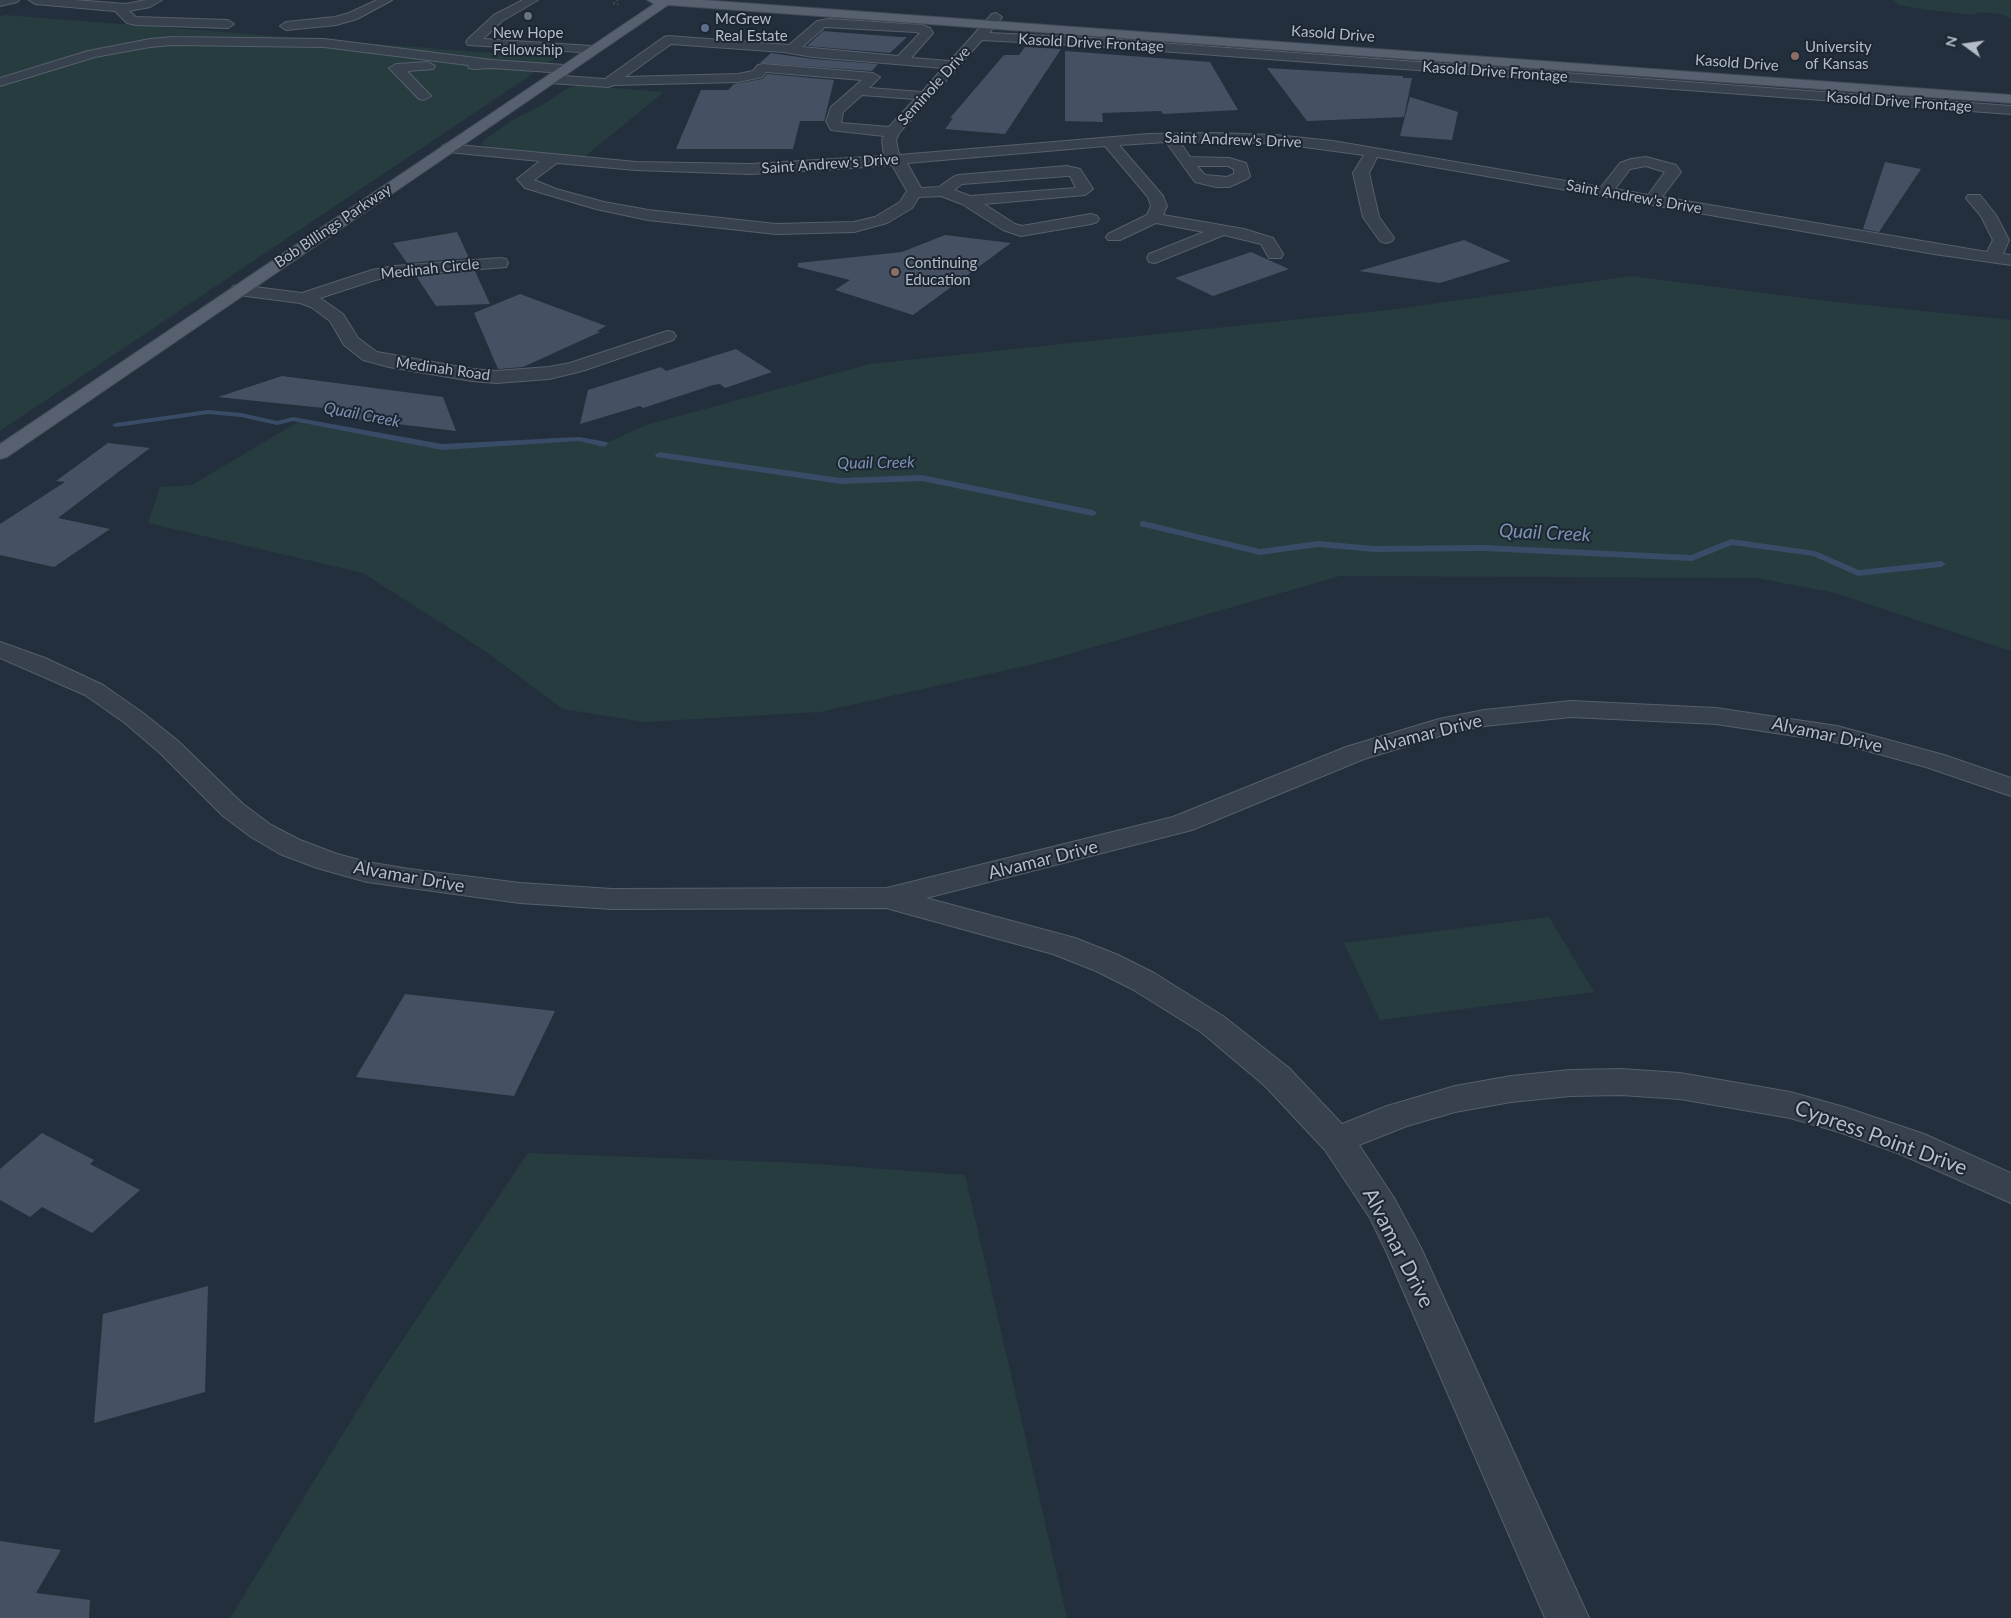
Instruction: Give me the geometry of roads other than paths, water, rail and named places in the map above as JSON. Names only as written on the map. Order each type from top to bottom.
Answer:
[{"type":"main road","name":"Kasold Drive","points":[[662,0],[2011,90]]},
{"type":"main road","name":"Bob Billings Parkway","points":[[0,453],[550,79],[662,0]]},
{"type":"main road","name":"Kasold Drive","points":[[772,0],[993,21],[2011,100]]},
{"type":"street","points":[[0,2],[13,0]]},
{"type":"street","points":[[35,0],[126,8],[156,0]]},
{"type":"street","points":[[273,26],[299,26],[336,21],[353,16],[386,0]]},
{"type":"street","points":[[532,0],[498,18],[472,42],[592,50]]},
{"type":"street","points":[[126,8],[121,11],[131,20],[136,21],[241,25]]},
{"type":"street","name":"Seminole Drive","points":[[894,160],[888,147],[893,132],[993,21]]},
{"type":"street","points":[[791,50],[821,24],[918,28],[926,31],[928,33],[900,61]]},
{"type":"street","points":[[490,25],[508,27]]},
{"type":"street","points":[[520,45],[537,35]]},
{"type":"street","points":[[925,36],[941,37]]},
{"type":"street","name":"Kasold Drive Frontage","points":[[957,38],[1093,42],[2011,110]]},
{"type":"street","points":[[550,79],[608,83],[668,40],[756,46],[813,54],[953,65]]},
{"type":"street","points":[[0,82],[93,54],[164,42],[324,43],[492,64],[564,69]]},
{"type":"street","points":[[744,56],[756,46]]},
{"type":"street","points":[[401,52],[396,56],[396,68],[424,96]]},
{"type":"street","points":[[649,54],[669,55]]},
{"type":"street","points":[[396,68],[492,64]]},
{"type":"street","points":[[612,81],[738,78],[757,74],[763,68],[873,77],[836,110],[833,121],[836,127],[893,132]]},
{"type":"street","points":[[859,91],[925,96]]},
{"type":"street","points":[[1170,137],[1186,161]]},
{"type":"street","name":"Saint Andrew's Drive","points":[[448,148],[636,166],[710,169],[788,168],[1170,137],[1275,139],[1373,152],[1990,258],[2011,260]]},
{"type":"street","points":[[1108,141],[1155,196],[1159,206],[1154,218]]},
{"type":"street","points":[[1373,152],[1361,173],[1371,217],[1386,238]]},
{"type":"street","points":[[554,158],[525,179],[530,185],[602,206],[648,215],[736,226],[804,230],[854,226],[881,220],[906,205],[915,191],[903,168],[894,160]]},
{"type":"street","points":[[1605,192],[1625,166],[1631,163],[1646,161],[1671,168],[1673,172],[1652,200]]},
{"type":"street","points":[[943,191],[958,180],[1067,171],[1075,172],[1085,189],[1080,192],[968,201]]},
{"type":"street","points":[[914,193],[943,191],[968,201],[1009,227],[1021,231],[1091,219]]},
{"type":"street","points":[[1974,198],[1988,215],[2001,240],[1997,251],[1990,258]]},
{"type":"street","points":[[1114,237],[1154,218],[1223,230],[1267,241],[1275,254]]},
{"type":"street","points":[[1155,258],[1223,230]]},
{"type":"street","name":"Medinah Circle","points":[[302,298],[372,275],[395,271],[500,263]]},
{"type":"street","name":"Medinah Road","points":[[239,290],[302,298],[316,303],[337,318],[351,341],[370,356],[472,375],[496,377],[549,373],[575,367],[667,336]]},
{"type":"street","name":"Alvamar Drive","points":[[0,649],[36,663],[94,690],[134,718],[169,747],[233,810],[261,831],[299,850],[327,861],[367,872],[409,880],[520,893],[612,899],[886,898],[1182,824],[1355,753],[1448,725],[1571,709],[1716,716],[1837,734],[1944,764],[2011,788]]},
{"type":"street","name":"Alvamar Drive","points":[[886,898],[1064,946],[1107,963],[1143,981],[1212,1024],[1277,1077],[1337,1140],[1382,1208],[1403,1248],[1567,1618]]},
{"type":"street","name":"Cypress Point Drive","points":[[1337,1140],[1399,1115],[1456,1099],[1511,1089],[1550,1085],[1621,1082],[1680,1086],[1790,1105],[1844,1120],[1912,1144],[1973,1170],[2011,1189]]},
{"type":"waterway","name":"Quail Creek","points":[[116,425],[208,412],[241,415],[277,423],[293,419],[442,447],[579,439],[604,444]]},
{"type":"waterway","name":"Quail Creek","points":[[659,455],[841,481],[922,478],[1093,513]]},
{"type":"waterway","name":"Quail Creek","points":[[1143,524],[1260,552],[1318,544],[1374,549],[1484,548],[1692,558],[1731,542],[1815,554],[1858,573],[1941,564]]},
{"type":"place","name":"New Hope Fellowship","points":[[528,16]]},
{"type":"place","name":"McGrew Real Estate","points":[[705,28]]},
{"type":"place","name":"University of Kansas","points":[[1795,56]]},
{"type":"place","name":"Continuing Education","points":[[895,272]]}]
